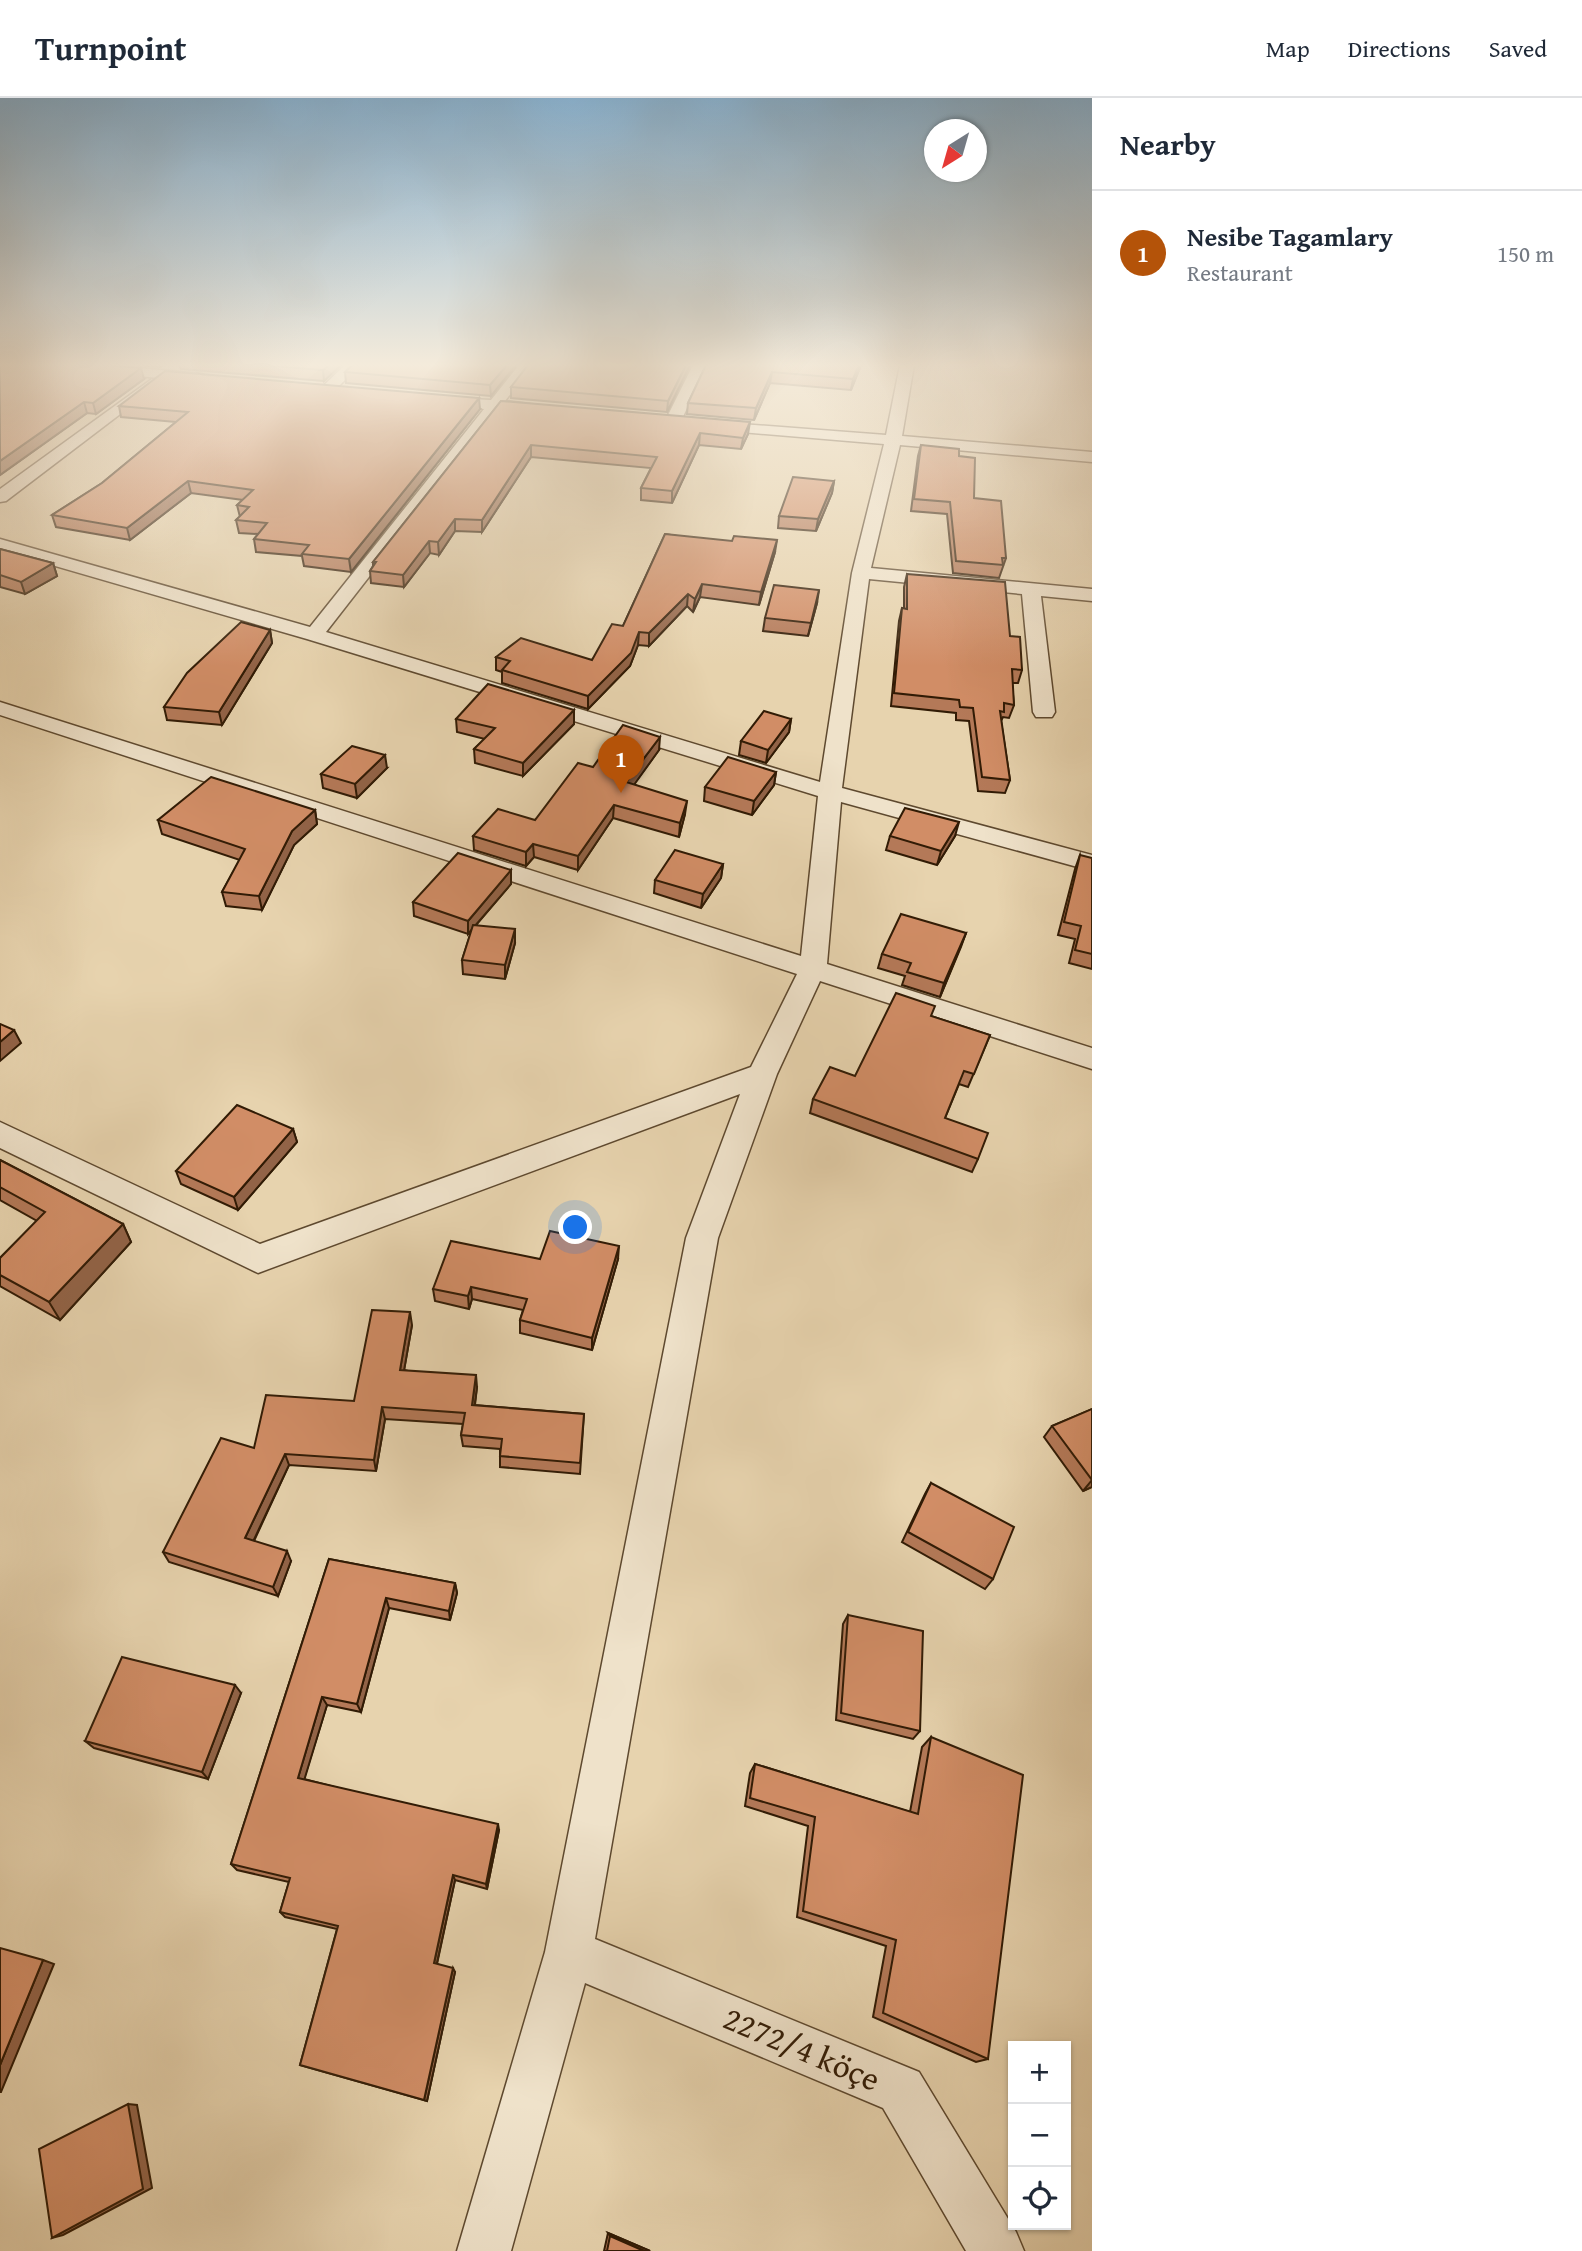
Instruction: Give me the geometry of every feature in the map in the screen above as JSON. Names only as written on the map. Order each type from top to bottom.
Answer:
[{"type":"street","points":[[0,497],[44,465]]},
{"type":"street","points":[[314,635],[447,465]]},
{"type":"street","points":[[484,2251],[569,1952],[702,1238],[762,1074],[813,968],[830,792],[861,573],[887,465]]},
{"type":"street","points":[[0,544],[314,635],[830,792],[1092,863]]},
{"type":"street","points":[[861,573],[1092,596]]},
{"type":"street","points":[[1031,591],[1044,712]]},
{"type":"street","points":[[0,708],[1092,1059]]},
{"type":"street","points":[[0,1134],[258,1259],[762,1074]]},
{"type":"street","name":"2272/4 köçe","points":[[569,1952],[901,2090],[997,2251]]},
{"type":"building","points":[[123,465],[425,465],[349,559],[302,554],[309,545],[254,539],[267,523],[236,520],[249,507],[237,505],[253,490],[188,481],[127,528],[52,515],[102,483]]},
{"type":"building","points":[[450,465],[518,465],[482,520],[455,519],[438,542],[429,541],[403,575],[370,571],[376,562],[373,562]]},
{"type":"building","points":[[653,465],[684,465],[672,491],[641,488]]},
{"type":"building","points":[[918,465],[975,465],[974,498],[1001,501],[1006,558],[1002,558],[1003,565],[956,561],[950,502],[914,499]]},
{"type":"building","points":[[793,477],[834,481],[818,519],[779,516]]},
{"type":"building","points":[[665,534],[732,541],[734,536],[777,540],[761,592],[702,584],[695,599],[688,594],[649,633],[639,632],[631,653],[588,696],[502,670],[510,661],[496,657],[521,638],[592,660],[612,624],[623,626]]},
{"type":"building","points":[[0,549],[53,563],[21,582],[0,575]]},
{"type":"building","points":[[907,574],[1005,582],[1010,636],[1020,637],[1022,670],[1012,669],[1014,705],[1004,703],[1004,712],[1000,711],[1010,780],[982,777],[973,708],[960,707],[959,700],[894,693],[902,608],[907,609]]},
{"type":"building","points":[[774,585],[819,590],[811,623],[765,618]]},
{"type":"building","points":[[241,622],[270,630],[219,712],[164,707],[187,673]]},
{"type":"building","points":[[488,684],[574,710],[523,763],[474,749],[495,728],[456,719]]},
{"type":"building","points":[[764,711],[791,719],[768,750],[741,741]]},
{"type":"building","points":[[623,725],[660,737],[626,782],[687,801],[680,823],[614,805],[578,856],[533,844],[526,852],[473,836],[498,809],[535,820],[578,763],[593,767]]},
{"type":"building","points":[[352,746],[385,755],[355,784],[321,774]]},
{"type":"building","points":[[728,757],[776,772],[754,801],[705,787]]},
{"type":"building","points":[[211,777],[315,810],[292,831],[259,896],[222,892],[245,849],[158,820]]},
{"type":"building","points":[[905,808],[959,822],[941,851],[890,836]]},
{"type":"building","points":[[675,850],[723,864],[703,894],[655,880]]},
{"type":"building","points":[[458,853],[511,870],[468,921],[413,902]]},
{"type":"building","points":[[1080,855],[1092,858],[1092,954],[1075,950],[1081,926],[1064,922]]},
{"type":"building","points":[[901,914],[966,933],[944,983],[907,972],[911,963],[882,954]]},
{"type":"building","points":[[473,925],[515,929],[505,965],[462,960]]},
{"type":"building","points":[[896,993],[935,1006],[931,1016],[990,1035],[974,1074],[964,1071],[945,1118],[988,1133],[978,1159],[813,1099],[830,1067],[855,1076]]},
{"type":"building","points":[[0,1024],[14,1030],[0,1042]]},
{"type":"building","points":[[237,1105],[293,1129],[234,1197],[176,1171]]},
{"type":"building","points":[[0,1160],[123,1224],[49,1302],[0,1275],[0,1258],[45,1212],[0,1187]]},
{"type":"building","points":[[550,1231],[619,1246],[592,1338],[520,1320],[527,1299],[471,1287],[468,1296],[433,1289],[451,1241],[540,1259]]},
{"type":"building","points":[[372,1310],[410,1312],[400,1370],[476,1375],[472,1405],[584,1414],[580,1463],[500,1456],[502,1439],[461,1435],[465,1413],[382,1407],[374,1460],[285,1454],[245,1538],[287,1551],[273,1587],[163,1552],[221,1438],[254,1448],[266,1395],[354,1401]]},
{"type":"building","points":[[1092,1409],[1092,1480],[1052,1426]]},
{"type":"building","points":[[931,1483],[1014,1527],[993,1579],[908,1532]]},
{"type":"building","points":[[329,1559],[455,1583],[449,1611],[386,1598],[357,1704],[322,1697],[298,1778],[498,1824],[486,1884],[453,1875],[434,1963],[453,1968],[424,2100],[300,2065],[338,1926],[280,1912],[290,1878],[231,1864]]},
{"type":"building","points":[[848,1615],[923,1631],[920,1731],[841,1713]]},
{"type":"building","points":[[122,1657],[235,1685],[202,1772],[85,1741]]},
{"type":"building","points":[[931,1737],[1023,1775],[988,2059],[883,2013],[896,1940],[803,1911],[815,1817],[750,1798],[755,1764],[918,1814]]},
{"type":"building","points":[[0,1948],[43,1960],[0,2065]]},
{"type":"building","points":[[128,2104],[143,2189],[52,2238],[39,2149]]},
{"type":"building","points":[[610,2236],[644,2251],[607,2251]]},
{"type":"place","name":"Nesibe Tagamlary","points":[[621,793]]}]
